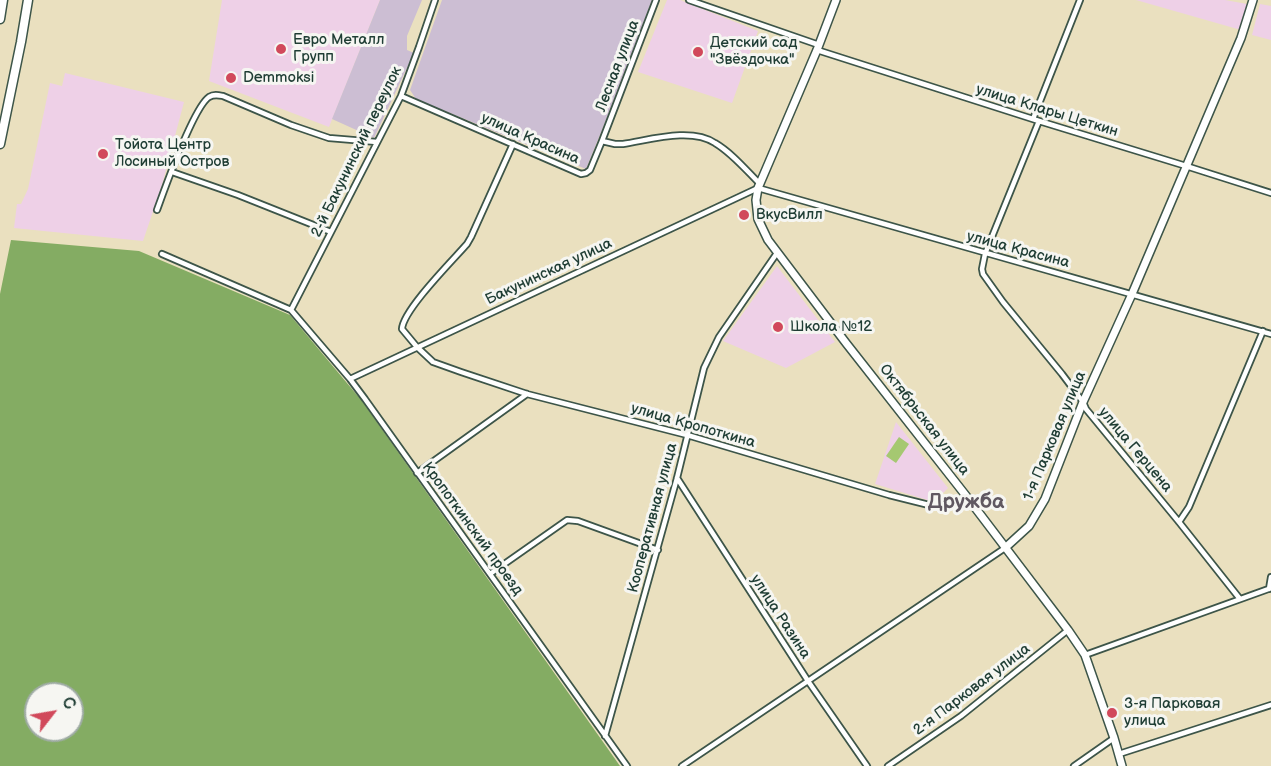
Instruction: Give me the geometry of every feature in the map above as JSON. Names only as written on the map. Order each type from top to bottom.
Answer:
[{"type":"highway","points":[[0,19],[3,0]]},
{"type":"highway","points":[[0,144],[29,0]]},
{"type":"street","name":"2-й Бакунинский переулок","points":[[291,310],[401,96],[435,0]]},
{"type":"street","name":"Лесная улица","points":[[602,141],[656,0]]},
{"type":"street","name":"улица Клары Цеткин","points":[[689,0],[818,48],[1033,119],[1271,193]]},
{"type":"street","points":[[759,186],[836,0]]},
{"type":"street","points":[[1033,119],[1080,0]]},
{"type":"street","name":"1-я Парковая улица","points":[[682,766],[1005,548],[1023,533],[1045,499],[1083,402],[1132,294],[1241,38],[1253,0]]},
{"type":"street","points":[[157,210],[194,118],[208,98],[213,95],[223,96],[291,125],[329,138],[377,142]]},
{"type":"street","name":"улица Красина","points":[[401,96],[575,173],[584,174],[590,170],[602,141],[615,144],[685,134],[698,136],[713,141],[725,150],[759,186],[986,254],[1271,334]]},
{"type":"street","points":[[986,254],[1040,121]]},
{"type":"street","points":[[417,347],[402,329],[403,322],[409,311],[467,244],[513,144]]},
{"type":"street","points":[[172,172],[331,232]]},
{"type":"street","name":"Октябрьская улица","points":[[759,186],[756,200],[758,219],[777,253],[968,497],[1085,655],[1122,766]]},
{"type":"street","name":"Бакунинская улица","points":[[350,379],[759,186]]},
{"type":"street","name":"Кооперативная улица","points":[[605,736],[658,550],[704,369],[719,337],[777,253]]},
{"type":"street","points":[[162,254],[291,310]]},
{"type":"street","name":"улица Герцена","points":[[986,254],[982,269],[986,279],[1083,402],[1086,409],[1240,599]]},
{"type":"street","name":"Кропоткинский проезд","points":[[291,310],[350,379],[627,766]]},
{"type":"street","points":[[1179,522],[1189,507],[1263,331]]},
{"type":"street","name":"улица Кропоткина","points":[[417,347],[433,362],[527,394],[687,435],[889,495],[945,507],[968,497]]},
{"type":"street","points":[[417,473],[527,394]]},
{"type":"street","name":"улица Разина","points":[[677,478],[808,681],[867,766]]},
{"type":"street","points":[[489,574],[567,520],[578,521],[658,550]]},
{"type":"street","points":[[1085,655],[1270,589],[1271,577]]},
{"type":"street","name":"2-я Парковая улица","points":[[888,766],[961,716],[1068,630]]},
{"type":"street","points":[[1119,754],[1271,705]]},
{"type":"street","points":[[1074,766],[1114,738]]},
{"type":"shaded area","points":[[222,0],[380,0],[329,127],[209,81]]},
{"type":"shaded area","points":[[380,0],[422,0],[407,36],[407,50],[414,53],[374,138],[332,119]]},
{"type":"shaded area","points":[[442,0],[652,0],[586,169],[416,99],[410,90]]},
{"type":"shaded area","name":"Детский сад \"Звёздочка\"","points":[[667,0],[680,0],[758,31],[732,103],[638,72]]},
{"type":"shaded area","points":[[1136,0],[1225,0],[1247,4],[1241,30]]},
{"type":"shaded area","points":[[1260,4],[1271,6],[1271,40],[1252,35]]},
{"type":"shaded area","name":"Тойота Центр Лосиный Остров","points":[[65,73],[184,102],[162,185],[143,241],[14,228],[17,204],[21,204],[28,189],[50,83],[62,86]]},
{"type":"shaded area","name":"Школа №12","points":[[777,266],[835,342],[786,368],[723,341]]},
{"type":"shaded area","points":[[896,422],[948,488],[934,502],[875,484]]},
{"type":"green space","points":[[11,240],[139,251],[290,315],[362,401],[620,766],[0,766],[0,294]]},
{"type":"green space","points":[[899,437],[909,444],[896,463],[886,456]]},
{"type":"place","name":"Евро Металл Групп","points":[[281,49]]},
{"type":"place","name":"Детский сад \"Звёздочка\"","points":[[698,52]]},
{"type":"place","name":"Demmoksi","points":[[231,78]]},
{"type":"place","name":"Тойота Центр Лосиный Остров","points":[[103,154]]},
{"type":"place","name":"ВкусВилл","points":[[744,215]]},
{"type":"place","name":"Школа №12","points":[[778,327]]},
{"type":"place","name":"3-я Парковая улица","points":[[1112,713]]},
{"type":"district","name":"Дружба","points":[[966,503]]}]
